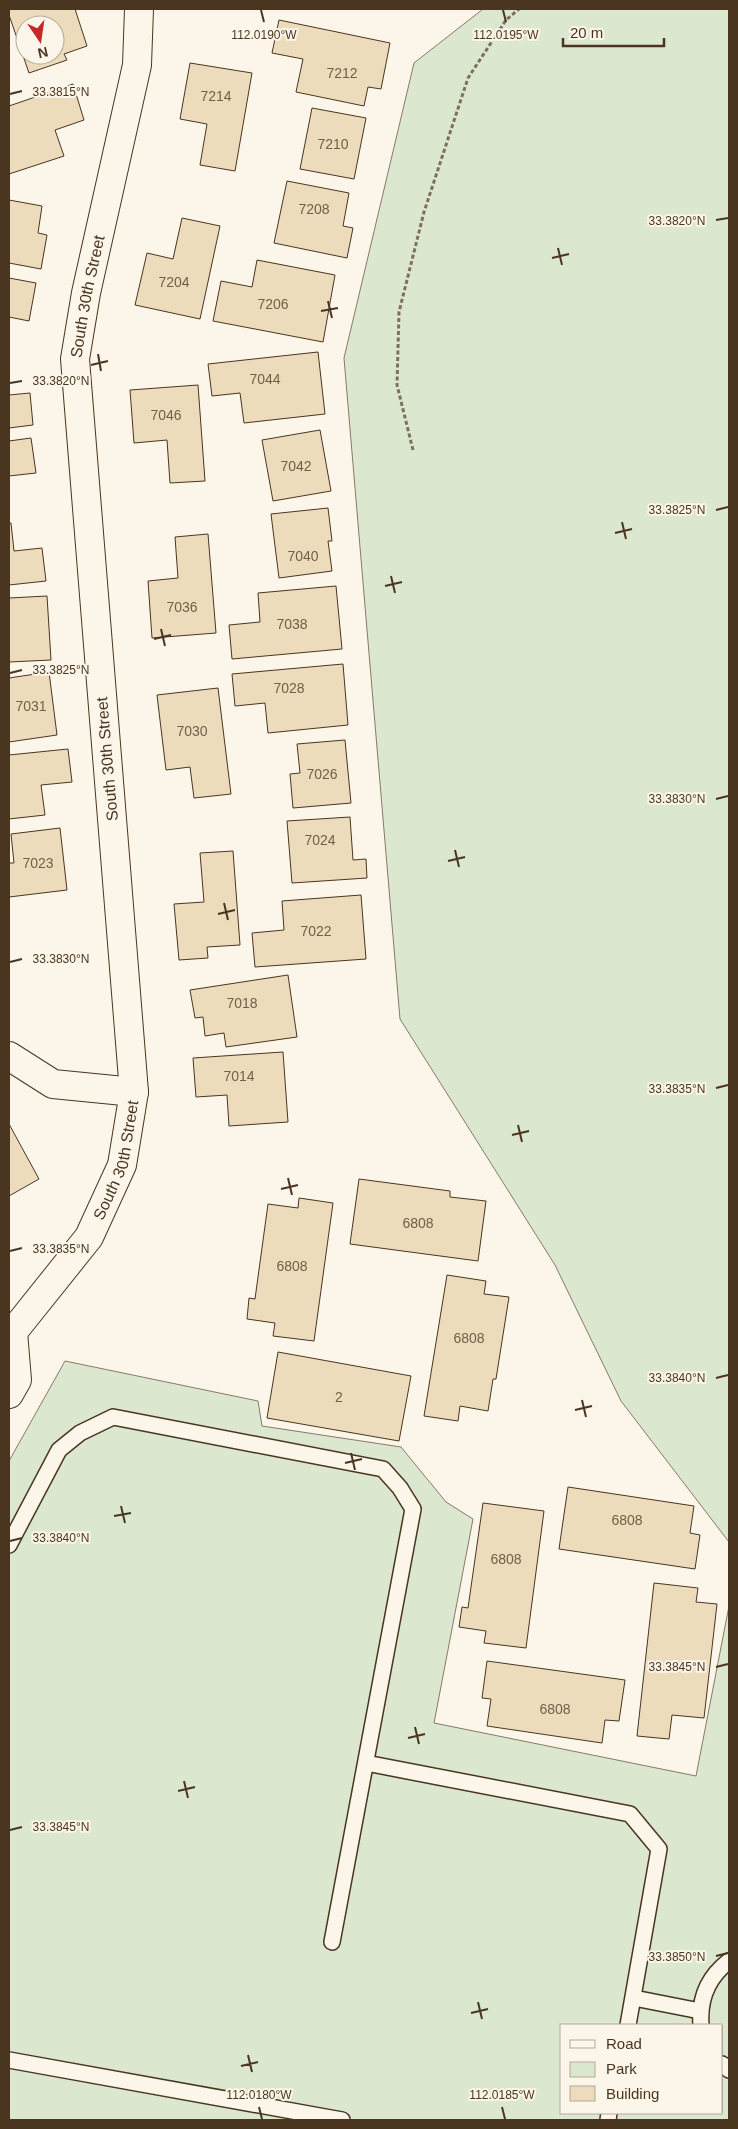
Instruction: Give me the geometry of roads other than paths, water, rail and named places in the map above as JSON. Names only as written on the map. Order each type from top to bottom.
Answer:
[{"type":"street","name":"South 30th Street","points":[[9,1394],[17,1380],[11,1334],[89,1237],[122,1165],[134,1092],[75,359],[86,293],[138,65],[140,9]]},
{"type":"street","points":[[9,1057],[53,1084],[134,1092]]},
{"type":"lane","points":[[9,1545],[59,1450],[80,1434],[113,1417],[383,1469],[400,1488],[413,1509],[332,1942]]},
{"type":"lane","points":[[366,1763],[630,1814],[659,1849],[628,2024]]},
{"type":"lane","points":[[634,1998],[701,2018],[705,1992],[714,1975],[729,1961]]},
{"type":"lane","points":[[9,2060],[342,2120]]}]
